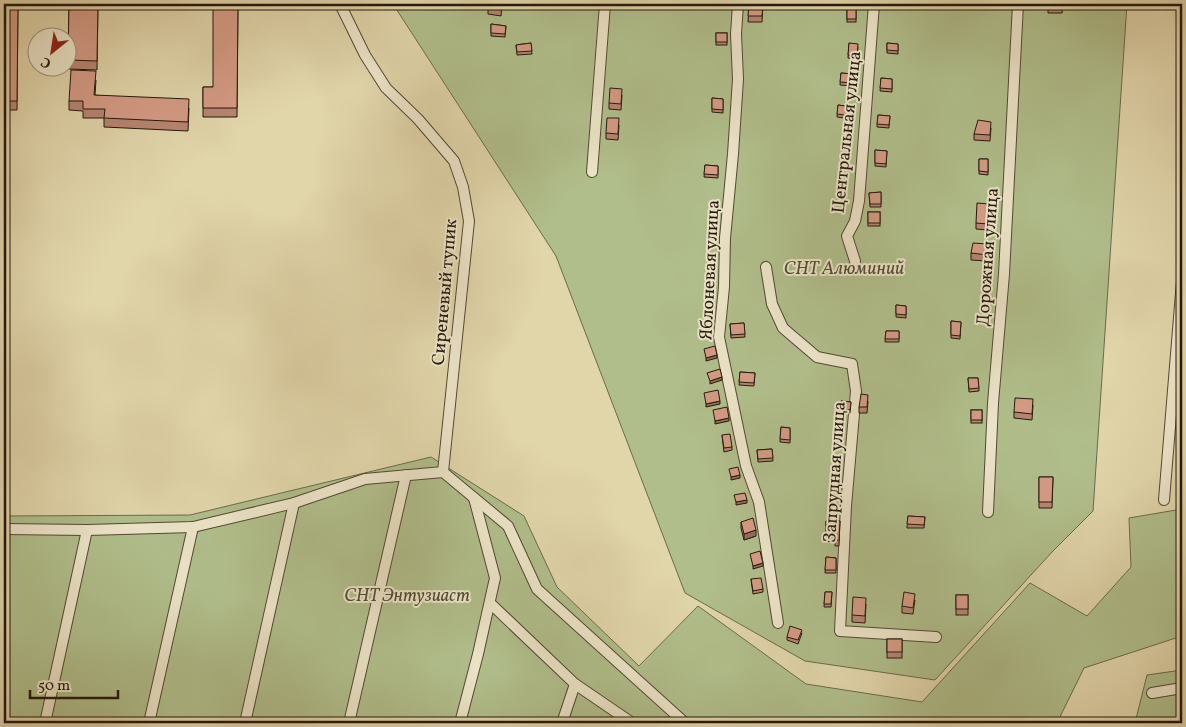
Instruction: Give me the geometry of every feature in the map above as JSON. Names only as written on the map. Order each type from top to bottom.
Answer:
[{"type":"street","name":"Сиреневый тупик","points":[[340,4],[365,55],[386,88],[418,119],[454,161],[463,188],[469,221],[443,472]]},
{"type":"street","points":[[592,172],[605,4]]},
{"type":"street","name":"Яблоневая улица","points":[[738,4],[736,34],[738,79],[719,337],[746,466],[759,502],[778,623]]},
{"type":"street","name":"Центральная улица","points":[[855,260],[847,236],[855,220],[859,201],[874,4]]},
{"type":"street","name":"Дорожная улица","points":[[988,512],[993,403],[1004,274],[1018,4]]},
{"type":"street","name":"Запрудная улица","points":[[766,268],[772,304],[783,328],[817,357],[852,364],[856,391],[846,506],[840,631],[936,637]]},
{"type":"street","points":[[1164,500],[1182,281]]},
{"type":"street","points":[[4,529],[86,530],[193,527],[294,503],[365,479],[443,472],[508,526],[537,589],[685,723]]},
{"type":"street","points":[[349,723],[406,475]]},
{"type":"street","points":[[460,723],[495,578],[474,498]]},
{"type":"street","points":[[246,723],[294,503]]},
{"type":"street","points":[[149,723],[193,527]]},
{"type":"street","points":[[45,723],[86,530]]},
{"type":"street","points":[[490,602],[575,684],[632,723]]},
{"type":"street","points":[[562,723],[575,684]]},
{"type":"street","points":[[1152,693],[1182,688]]},
{"type":"green space","name":"СНТ Алюминий","points":[[393,4],[1127,4],[1093,511],[1052,552],[935,680],[805,661],[685,593],[556,256]]},
{"type":"green space","name":"СНТ Энтузиаст","points":[[431,457],[524,516],[557,587],[639,666],[698,606],[806,684],[922,702],[1030,583],[1087,616],[1131,567],[1129,518],[1182,509],[1182,636],[1084,668],[1057,723],[700,723],[694,718],[698,723],[4,723],[4,516],[190,515]]},
{"type":"green space","points":[[1182,670],[1182,723],[1135,723],[1147,675]]},
{"type":"building","points":[[4,4],[18,4],[17,101],[4,101]]},
{"type":"building","points":[[69,4],[98,4],[97,61],[78,60],[78,28],[69,28]]},
{"type":"building","points":[[213,4],[238,4],[237,108],[203,108],[203,87],[213,87]]},
{"type":"building","points":[[488,4],[502,4],[501,9],[488,8]]},
{"type":"building","points":[[749,4],[763,4],[762,16],[748,16]]},
{"type":"building","points":[[1048,4],[1062,4],[1062,7],[1048,6]]},
{"type":"building","points":[[847,9],[856,9],[856,19],[847,19]]},
{"type":"building","points":[[491,24],[506,26],[505,34],[491,33]]},
{"type":"building","points":[[716,33],[727,33],[727,42],[716,42]]},
{"type":"building","points":[[531,43],[532,51],[517,52],[516,45]]},
{"type":"building","points":[[849,43],[858,44],[857,56],[848,55]]},
{"type":"building","points":[[887,43],[898,44],[898,51],[887,50]]},
{"type":"building","points":[[78,70],[96,71],[94,95],[189,99],[188,122],[104,118],[105,109],[83,109],[83,101],[69,101],[70,78],[78,78]]},
{"type":"building","points":[[841,73],[853,74],[853,83],[840,82]]},
{"type":"building","points":[[881,78],[892,79],[892,89],[880,88]]},
{"type":"building","points":[[610,88],[622,89],[621,104],[609,103]]},
{"type":"building","points":[[712,98],[723,99],[723,110],[712,109]]},
{"type":"building","points":[[838,105],[852,107],[852,116],[837,114]]},
{"type":"building","points":[[878,115],[890,116],[889,125],[877,124]]},
{"type":"building","points":[[607,118],[619,118],[618,134],[606,133]]},
{"type":"building","points":[[978,120],[991,122],[990,135],[974,134]]},
{"type":"building","points":[[875,150],[887,151],[886,164],[875,163]]},
{"type":"building","points":[[979,159],[988,159],[988,172],[979,171]]},
{"type":"building","points":[[705,165],[718,166],[718,175],[704,174]]},
{"type":"building","points":[[881,192],[881,204],[870,204],[869,193]]},
{"type":"building","points":[[977,203],[989,204],[988,224],[976,223]]},
{"type":"building","points":[[868,212],[880,212],[880,223],[868,223]]},
{"type":"building","points":[[973,243],[988,244],[987,255],[971,253]]},
{"type":"building","points":[[896,305],[906,306],[906,315],[896,314]]},
{"type":"building","points":[[951,321],[961,322],[960,336],[951,335]]},
{"type":"building","points":[[744,323],[745,334],[731,335],[730,324]]},
{"type":"building","points":[[886,331],[899,331],[899,339],[885,339]]},
{"type":"building","points":[[715,346],[717,355],[706,358],[704,349]]},
{"type":"building","points":[[720,369],[722,377],[710,381],[707,373]]},
{"type":"building","points":[[740,372],[755,373],[754,383],[739,382]]},
{"type":"building","points":[[968,378],[978,378],[979,388],[969,389]]},
{"type":"building","points":[[718,390],[720,401],[706,404],[704,393]]},
{"type":"building","points":[[861,394],[868,395],[867,407],[859,407]]},
{"type":"building","points":[[1015,398],[1033,399],[1032,414],[1014,412]]},
{"type":"building","points":[[841,401],[851,402],[850,410],[840,409]]},
{"type":"building","points":[[727,407],[729,418],[715,421],[713,410]]},
{"type":"building","points":[[971,410],[982,410],[982,420],[971,420]]},
{"type":"building","points":[[781,427],[790,428],[790,440],[780,439]]},
{"type":"building","points":[[730,434],[732,447],[724,448],[722,435]]},
{"type":"building","points":[[772,449],[773,458],[758,459],[757,450]]},
{"type":"building","points":[[738,467],[740,475],[731,477],[729,469]]},
{"type":"building","points":[[1039,477],[1053,477],[1052,502],[1039,502]]},
{"type":"building","points":[[745,493],[747,500],[736,502],[734,495]]},
{"type":"building","points":[[908,516],[925,517],[924,525],[907,524]]},
{"type":"building","points":[[753,518],[756,530],[744,534],[741,522]]},
{"type":"building","points":[[826,521],[840,521],[839,540],[835,540],[836,536],[826,535]]},
{"type":"building","points":[[760,551],[763,563],[753,566],[750,554]]},
{"type":"building","points":[[826,557],[836,558],[836,570],[825,570]]},
{"type":"building","points":[[761,578],[763,589],[753,591],[751,579]]},
{"type":"building","points":[[825,592],[832,592],[831,604],[824,604]]},
{"type":"building","points":[[904,592],[915,594],[913,608],[902,606]]},
{"type":"building","points":[[956,595],[968,595],[968,609],[956,609]]},
{"type":"building","points":[[853,597],[866,598],[865,616],[852,615]]},
{"type":"building","points":[[790,626],[802,630],[798,640],[787,637]]},
{"type":"building","points":[[887,639],[902,639],[902,652],[887,652]]}]
